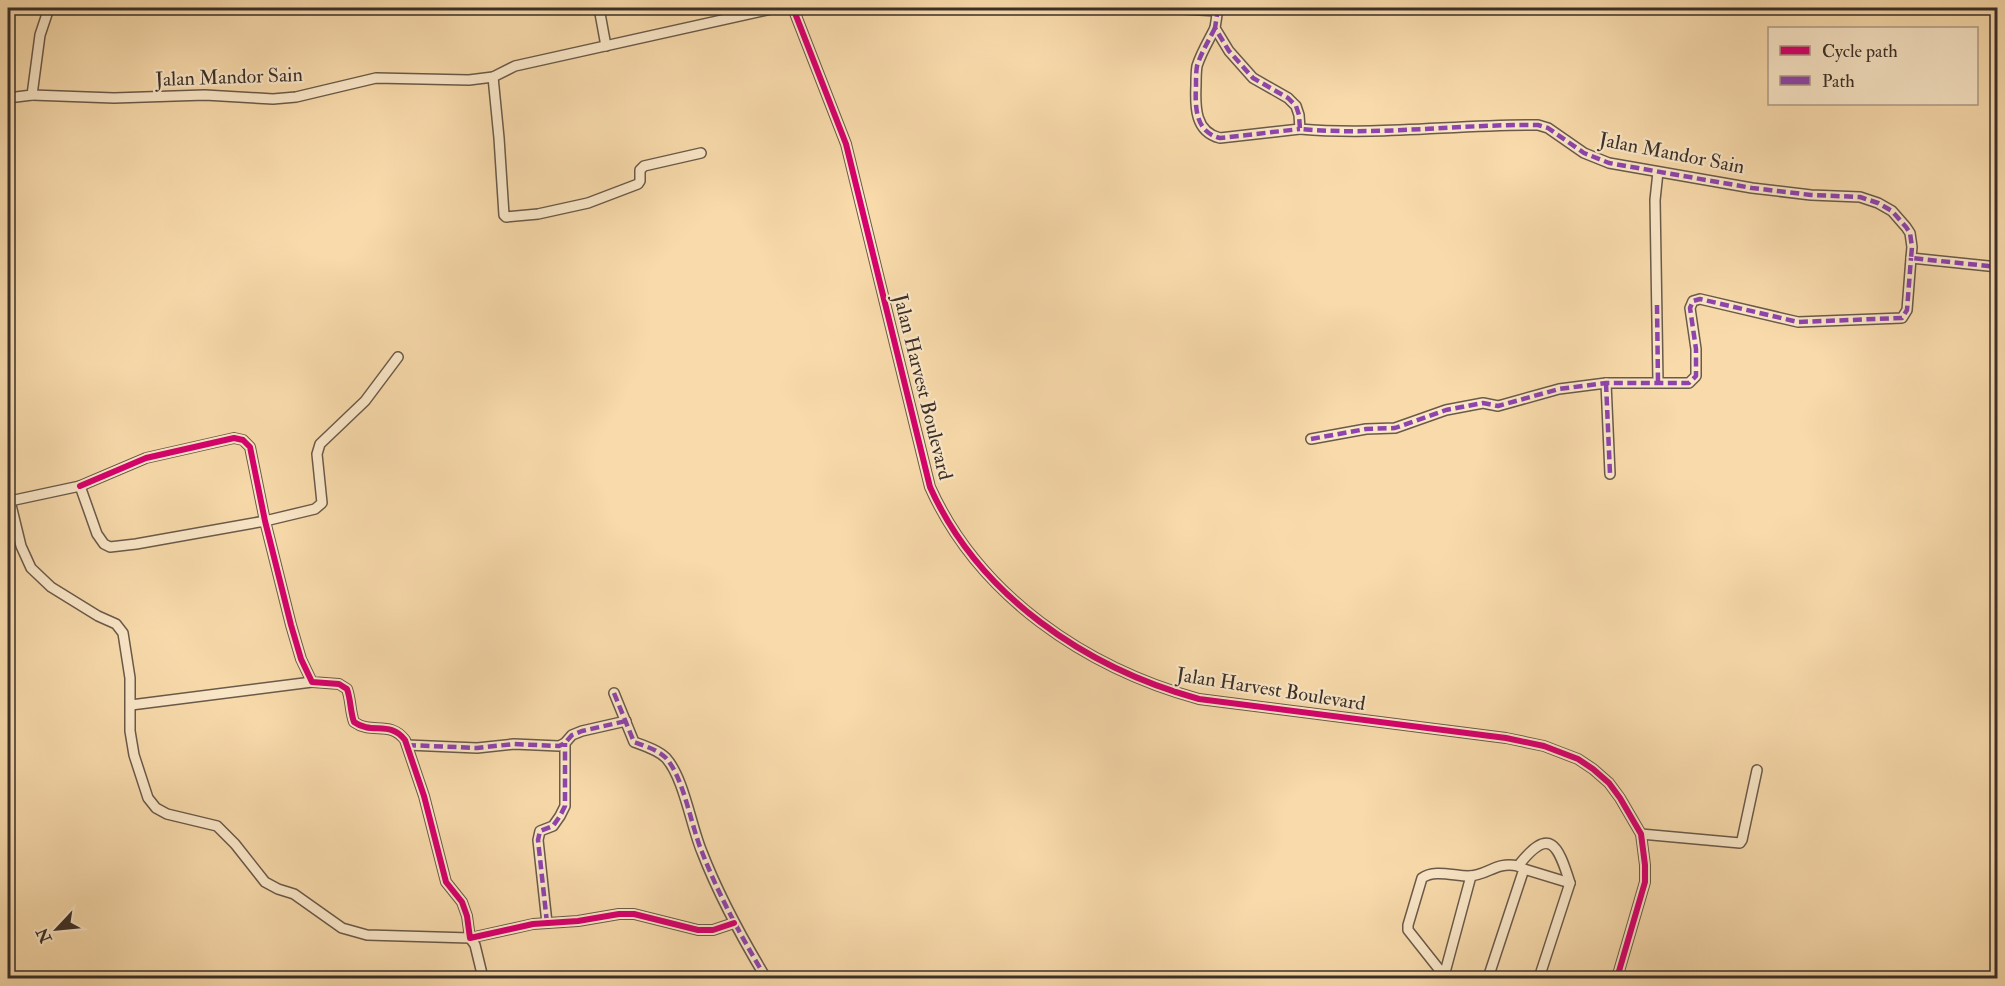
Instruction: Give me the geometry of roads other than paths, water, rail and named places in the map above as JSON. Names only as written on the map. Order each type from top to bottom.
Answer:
[{"type":"street","points":[[32,95],[40,35],[49,8]]},
{"type":"street","points":[[599,8],[606,46]]},
{"type":"street","name":"Jalan Mandor Sain","points":[[8,98],[32,95],[114,98],[206,95],[273,99],[305,95],[376,78],[469,80],[493,77],[515,66],[776,8]]},
{"type":"street","name":"Jalan Harvest Boulevard","points":[[794,8],[846,144],[930,487],[940,509],[970,555],[999,586],[1041,623],[1070,643],[1131,676],[1162,689],[1199,699],[1506,738],[1544,746],[1578,759],[1609,783],[1641,834],[1645,882],[1617,978]]},
{"type":"street","points":[[1166,8],[1217,9],[1215,28],[1228,51],[1253,78],[1288,98],[1296,106],[1300,129]]},
{"type":"street","name":"Jalan Mandor Sain","points":[[1215,28],[1197,68],[1195,104],[1199,121],[1205,131],[1220,138],[1300,129],[1392,130],[1538,125],[1548,128],[1584,153],[1609,163],[1780,191],[1860,197],[1892,211],[1910,233],[1912,247],[1907,310],[1902,318],[1798,322],[1700,299],[1693,301],[1690,308],[1696,349],[1696,376],[1689,383],[1658,382]]},
{"type":"street","points":[[493,77],[504,215],[506,217],[555,210],[597,200],[638,184],[640,170],[644,166],[701,153]]},
{"type":"street","points":[[1311,439],[1348,431],[1395,428],[1446,410],[1483,403],[1498,406],[1559,389],[1606,382],[1658,382],[1655,200],[1659,172]]},
{"type":"street","points":[[1911,258],[1998,267]]},
{"type":"street","points":[[80,486],[97,534],[104,544],[110,547],[265,521],[315,509],[321,505],[322,498],[318,454],[320,444],[365,401],[398,357]]},
{"type":"street","points":[[1606,382],[1610,474]]},
{"type":"street","points":[[312,682],[301,659],[265,521],[250,447],[243,440],[238,438],[146,458],[80,486],[9,502],[21,546],[31,568],[51,587],[120,628],[128,658],[130,731],[134,755],[148,798],[156,808],[166,814],[217,826],[235,844],[265,882],[294,894],[342,928],[367,935],[470,938],[533,924],[634,914],[698,930],[713,930],[734,923]]},
{"type":"street","points":[[131,705],[312,682],[339,684],[345,687],[350,695],[354,722],[369,728],[389,728],[400,734],[407,745],[424,796],[446,882],[462,902],[467,916],[470,938],[475,945],[483,978]]},
{"type":"street","points":[[614,693],[634,742],[660,753],[675,771],[702,852],[734,923],[766,978]]},
{"type":"street","points":[[407,745],[477,748],[514,744],[554,747],[582,731],[626,721]]},
{"type":"street","points":[[547,923],[538,840],[540,831],[553,826],[565,806],[566,742]]},
{"type":"street","points":[[1641,834],[1740,843],[1757,770]]},
{"type":"street","points":[[1488,978],[1521,868],[1528,853],[1543,843],[1550,843],[1556,847],[1570,882],[1539,978]]},
{"type":"street","points":[[1445,977],[1411,936],[1408,925],[1420,883],[1425,875],[1429,873],[1471,876],[1502,864],[1570,882]]},
{"type":"street","points":[[1445,977],[1471,876]]}]
